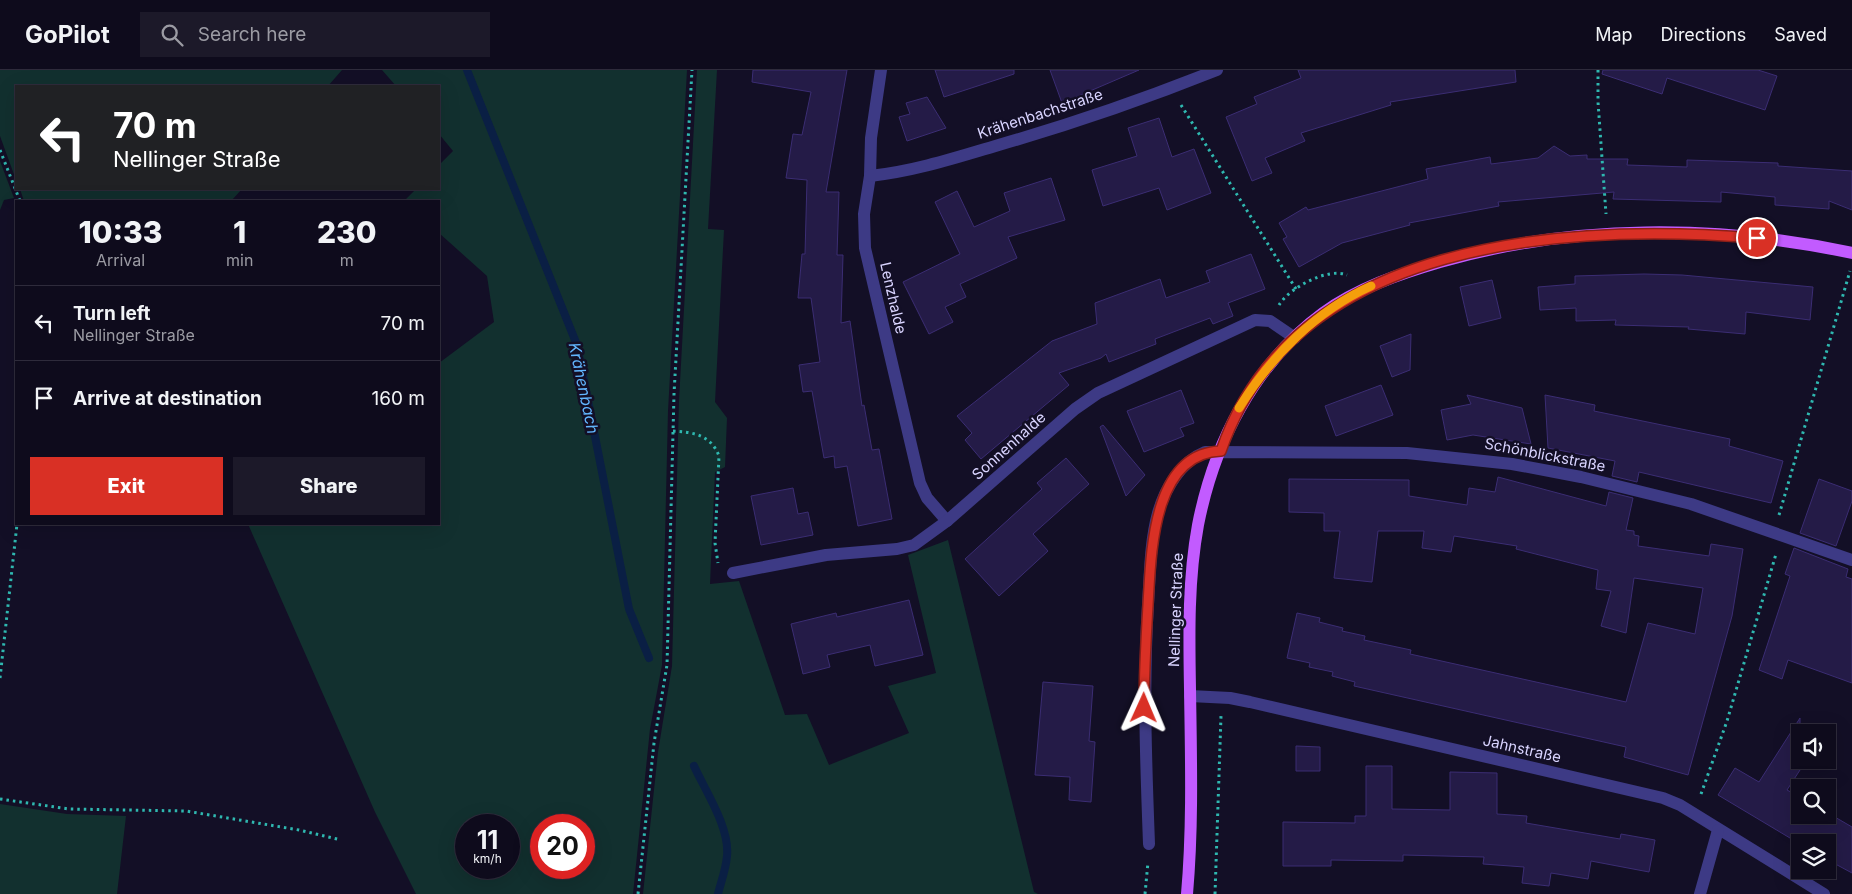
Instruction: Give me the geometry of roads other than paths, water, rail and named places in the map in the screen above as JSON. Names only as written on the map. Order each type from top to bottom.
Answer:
[{"type":"main road","name":"Nellinger Straße","points":[[1186,894],[1190,829],[1190,635],[1194,551],[1204,497],[1232,422],[1249,392],[1269,366],[1296,338],[1323,314],[1361,290],[1409,271],[1464,255],[1520,244],[1579,236],[1665,233],[1734,236],[1797,242],[1852,252]]},
{"type":"street","name":"Lenzhalde","points":[[881,70],[871,138],[870,176],[863,222],[865,248],[920,483],[924,493],[947,521]]},
{"type":"street","name":"Krähenbachstraße","points":[[870,176],[916,170],[1042,132],[1151,96],[1217,70]]},
{"type":"street","name":"Sonnenhalde","points":[[733,573],[826,555],[906,547],[922,541],[1075,410],[1110,387],[1255,320],[1270,320],[1296,338]]},
{"type":"street","name":"Schönblickstraße","points":[[1221,451],[1407,453],[1512,464],[1640,491],[1691,504],[1852,560]]},
{"type":"street","name":"Nellinger Straße","points":[[1148,844],[1144,691],[1150,576],[1156,521],[1170,485],[1182,468],[1201,453],[1221,451]]},
{"type":"street","name":"Jahnstraße","points":[[1190,696],[1250,702],[1654,796],[1680,805],[1824,894]]},
{"type":"street","points":[[1700,894],[1718,830]]},
{"type":"waterway","name":"Krähenbach","points":[[467,70],[577,345],[629,609],[649,658]]},
{"type":"waterway","name":"Krähenbach","points":[[694,766],[716,810],[725,834],[727,845],[726,866],[718,894]]}]
